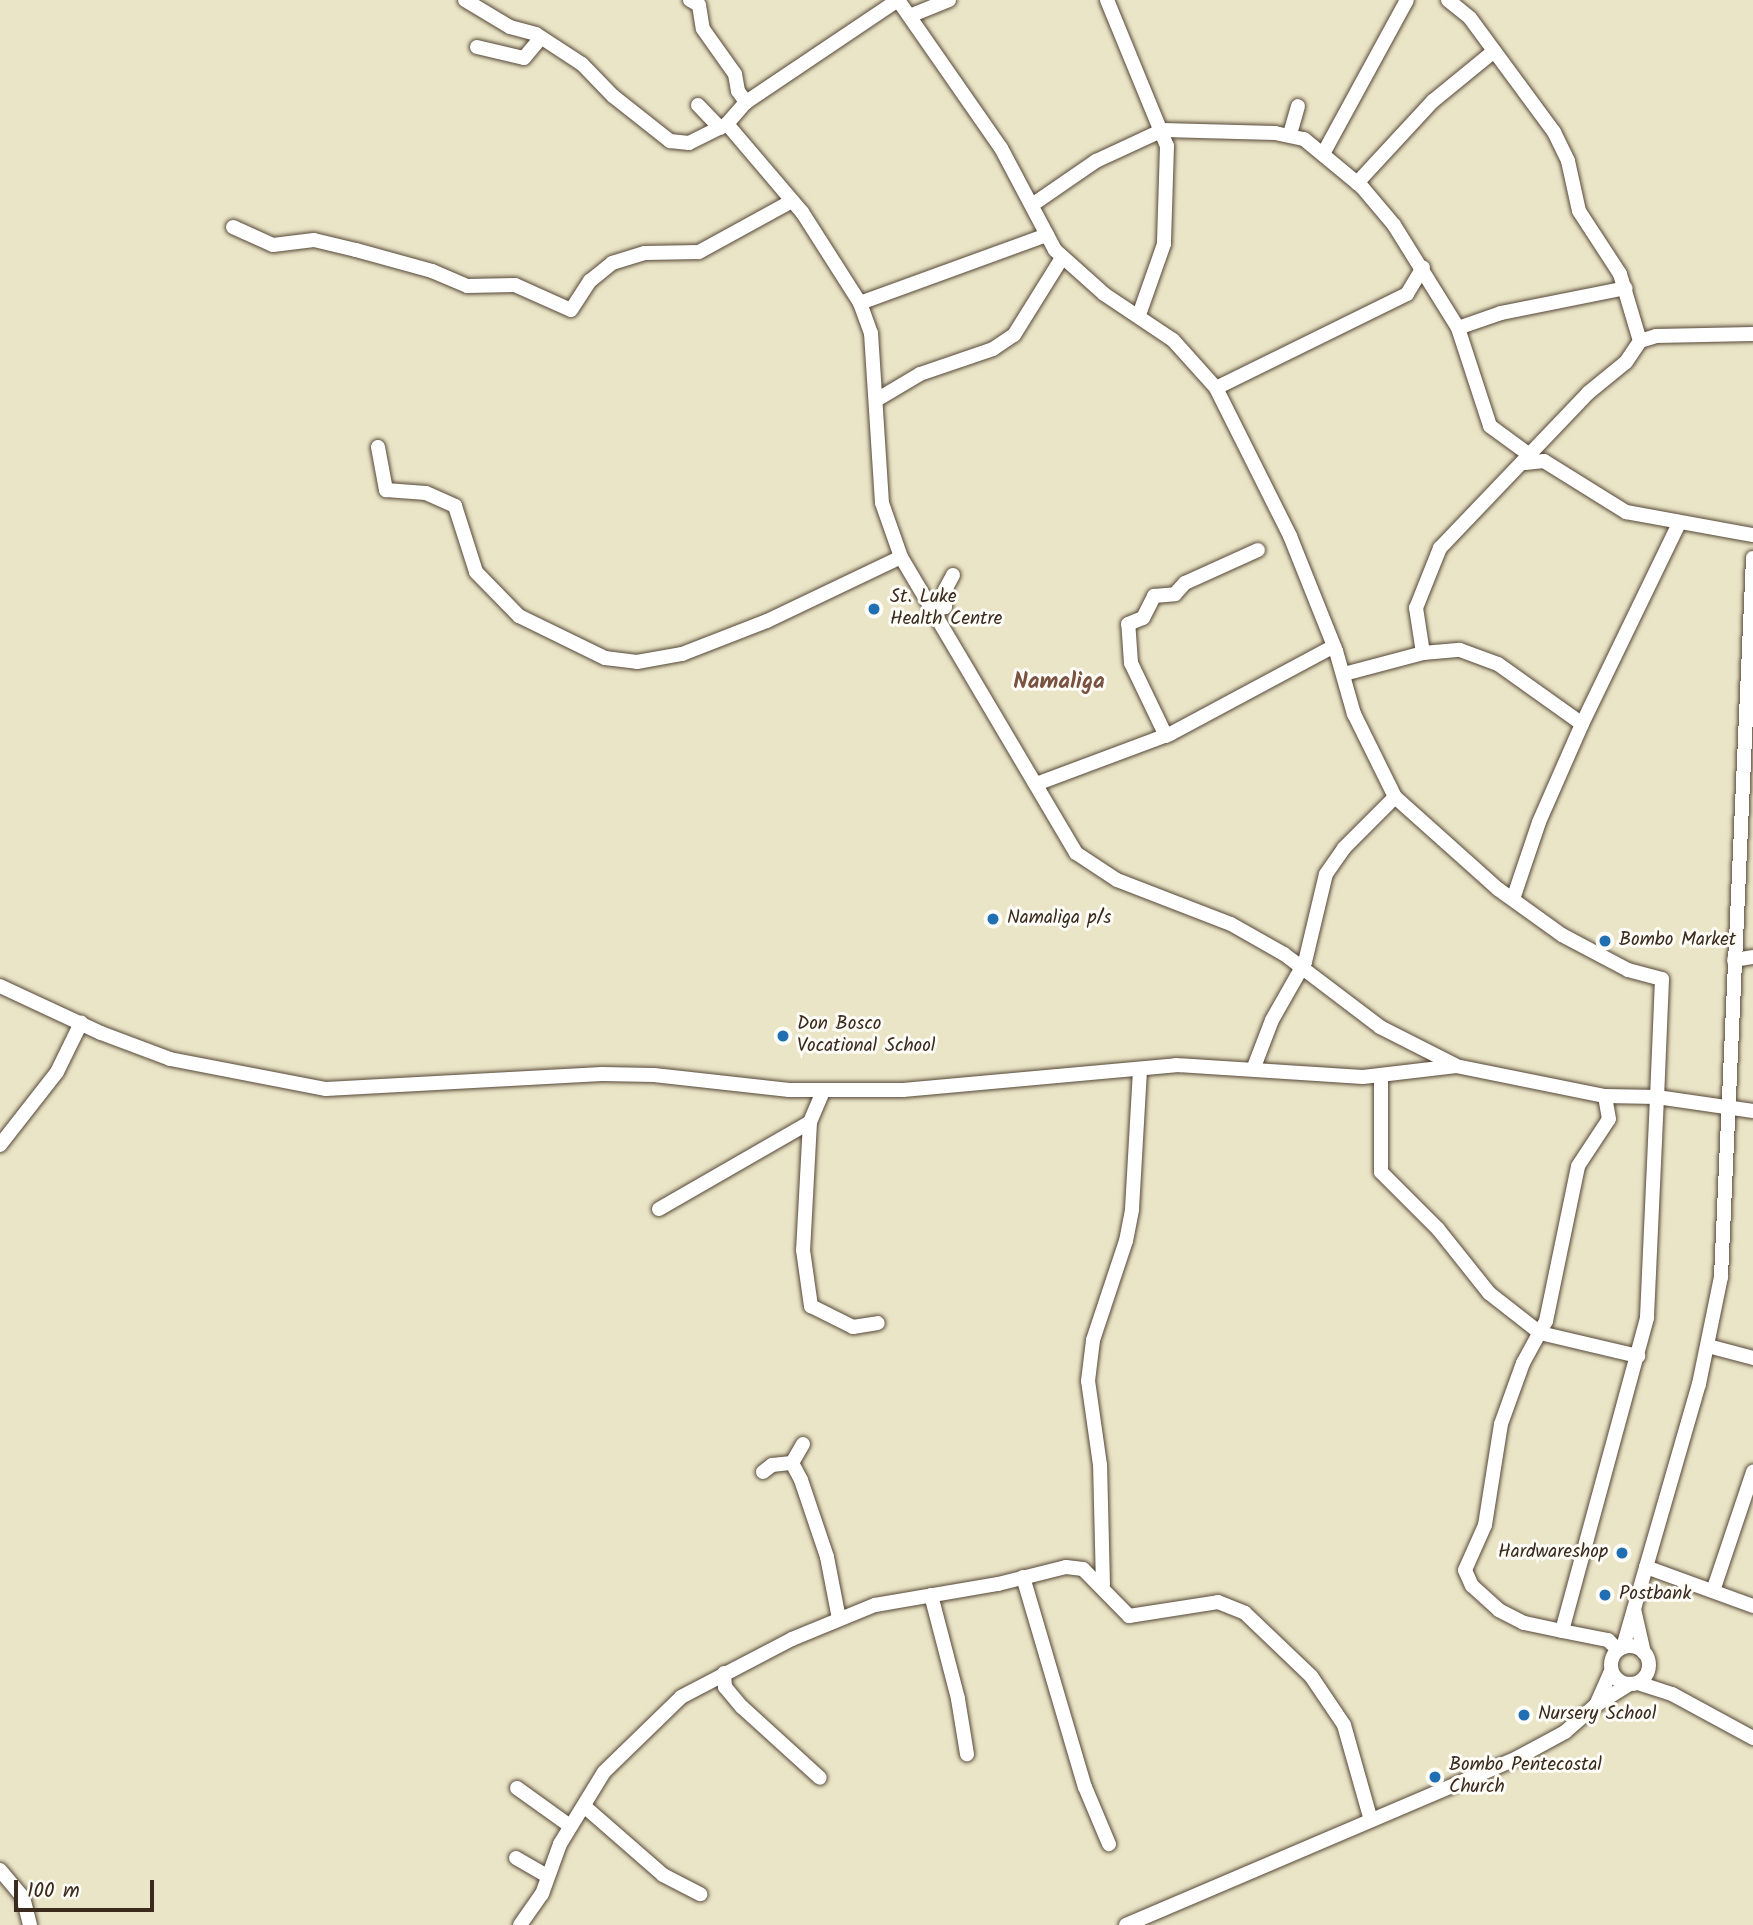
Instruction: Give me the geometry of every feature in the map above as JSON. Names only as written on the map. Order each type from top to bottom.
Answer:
[{"type":"street","points":[[465,0],[541,38],[582,64],[613,96],[670,141],[689,143],[724,126],[746,102],[898,0],[917,9],[1001,148],[1062,258],[1104,294],[1139,315],[1193,360],[1216,388],[1290,536],[1334,646],[1365,742],[1395,797],[1413,818],[1513,899],[1583,948],[1628,970],[1662,979],[1649,1301],[1638,1356],[1562,1631]]},
{"type":"street","points":[[690,0],[699,5],[703,29],[735,74],[746,102]]},
{"type":"street","points":[[917,9],[949,0]]},
{"type":"street","points":[[1107,0],[1163,130],[1167,146],[1164,244],[1139,315]]},
{"type":"street","points":[[1323,154],[1407,0]]},
{"type":"street","points":[[1448,0],[1470,18],[1554,132],[1567,161],[1579,211],[1626,288],[1640,341]]},
{"type":"street","points":[[477,47],[524,58],[541,38]]},
{"type":"street","points":[[1357,183],[1433,101],[1494,51]]},
{"type":"street","points":[[698,105],[724,126],[792,201],[860,303],[871,332],[878,399],[882,503],[901,557],[1036,784],[1066,841],[1088,864],[1150,894],[1213,915],[1302,968],[1380,1027],[1456,1066],[1605,1096],[1657,1097],[1753,1111]]},
{"type":"street","points":[[1290,134],[1298,106]]},
{"type":"street","points":[[1032,205],[1096,162],[1163,130],[1290,134],[1323,154],[1357,183],[1423,267],[1458,328],[1490,426],[1533,460],[1614,508],[1679,523],[1753,535]]},
{"type":"street","points":[[233,227],[273,246],[314,240],[432,271],[467,286],[516,285],[571,310],[590,281],[611,263],[645,253],[699,252],[792,201]]},
{"type":"street","points":[[860,303],[1047,235]]},
{"type":"street","points":[[878,399],[920,374],[993,349],[1014,335],[1062,258]]},
{"type":"street","points":[[1216,388],[1407,294],[1423,267]]},
{"type":"street","points":[[1458,328],[1501,313],[1626,288]]},
{"type":"street","points":[[1423,653],[1416,608],[1432,561],[1450,536],[1533,460],[1541,444],[1588,393],[1626,362],[1640,341],[1656,336],[1753,334]]},
{"type":"street","points":[[378,447],[386,490],[426,493],[454,506],[476,572],[512,610],[538,629],[606,659],[637,662],[682,654],[767,621],[901,557]]},
{"type":"street","points":[[1513,899],[1533,838],[1582,724],[1679,523]]},
{"type":"street","points":[[1166,736],[1131,663],[1128,624],[1143,618],[1154,596],[1175,594],[1185,583],[1258,551]]},
{"type":"street","points":[[1596,1705],[1611,1671],[1611,1659],[1621,1648],[1634,1609],[1708,1346],[1721,1277],[1753,558]]},
{"type":"street","points":[[934,610],[945,607],[945,590],[953,575]]},
{"type":"street","points":[[1036,784],[1166,736],[1334,646]]},
{"type":"street","points":[[1344,674],[1423,653],[1460,650],[1486,657],[1582,724]]},
{"type":"street","points":[[1255,1067],[1272,1020],[1302,968],[1325,874],[1344,848],[1395,797]]},
{"type":"street","points":[[1734,960],[1753,957]]},
{"type":"street","points":[[0,986],[81,1023],[182,1062],[326,1089],[615,1074],[823,1091],[903,1090],[1140,1072],[1176,1065],[1255,1067],[1337,1076],[1381,1075],[1456,1066]]},
{"type":"street","points":[[0,1145],[57,1072],[81,1023]]},
{"type":"street","points":[[1103,1585],[1100,1465],[1087,1381],[1093,1340],[1126,1241],[1132,1209],[1140,1072]]},
{"type":"street","points":[[1381,1075],[1381,1172],[1438,1229],[1489,1293],[1540,1333],[1638,1356]]},
{"type":"street","points":[[823,1091],[810,1122],[803,1250],[811,1306],[853,1327],[878,1322]]},
{"type":"street","points":[[1605,1096],[1609,1119],[1578,1166],[1540,1333],[1522,1363],[1501,1424],[1485,1525],[1465,1570],[1472,1586],[1505,1614],[1524,1623],[1608,1640],[1646,1659]]},
{"type":"street","points":[[659,1209],[810,1122]]},
{"type":"street","points":[[1708,1346],[1753,1358]]},
{"type":"street","points":[[792,1463],[803,1444]]},
{"type":"street","points":[[763,1472],[772,1465],[792,1463]]},
{"type":"street","points":[[792,1463],[827,1557],[839,1619]]},
{"type":"street","points":[[1713,1591],[1753,1472]]},
{"type":"street","points":[[520,1925],[542,1894],[570,1826],[604,1772],[648,1725],[681,1697],[724,1673],[839,1619],[896,1600],[1074,1567],[1103,1585],[1129,1616],[1218,1602],[1245,1613],[1311,1676],[1344,1725],[1370,1817]]},
{"type":"street","points":[[1646,1567],[1753,1606]]},
{"type":"street","points":[[1023,1577],[1085,1787],[1109,1844]]},
{"type":"street","points":[[932,1595],[958,1699],[967,1754]]},
{"type":"street","points":[[1634,1609],[1646,1659],[1672,1694]]},
{"type":"street","points":[[1126,1925],[1370,1817],[1517,1758],[1565,1732],[1596,1705],[1634,1684],[1646,1659]]},
{"type":"street","points":[[1611,1671],[1618,1681],[1672,1694],[1753,1738]]},
{"type":"street","points":[[724,1673],[725,1687],[742,1707],[820,1778]]},
{"type":"street","points":[[517,1788],[570,1826]]},
{"type":"street","points":[[584,1806],[663,1875],[701,1894]]},
{"type":"street","points":[[516,1858],[548,1876]]},
{"type":"street","points":[[0,1870],[23,1897],[30,1925]]},
{"type":"place","name":"St. Luke Health Centre","points":[[874,609]]},
{"type":"place","name":"Namaliga p/s","points":[[993,919]]},
{"type":"place","name":"Bombo Market","points":[[1605,941]]},
{"type":"place","name":"Don Bosco Vocational School","points":[[783,1036]]},
{"type":"place","name":"Hardwareshop","points":[[1622,1553]]},
{"type":"place","name":"Postbank","points":[[1605,1595]]},
{"type":"place","name":"Nursery School","points":[[1524,1715]]},
{"type":"place","name":"Bombo Pentecostal Church","points":[[1435,1777]]},
{"type":"district","name":"Namaliga","points":[[1059,682]]}]
